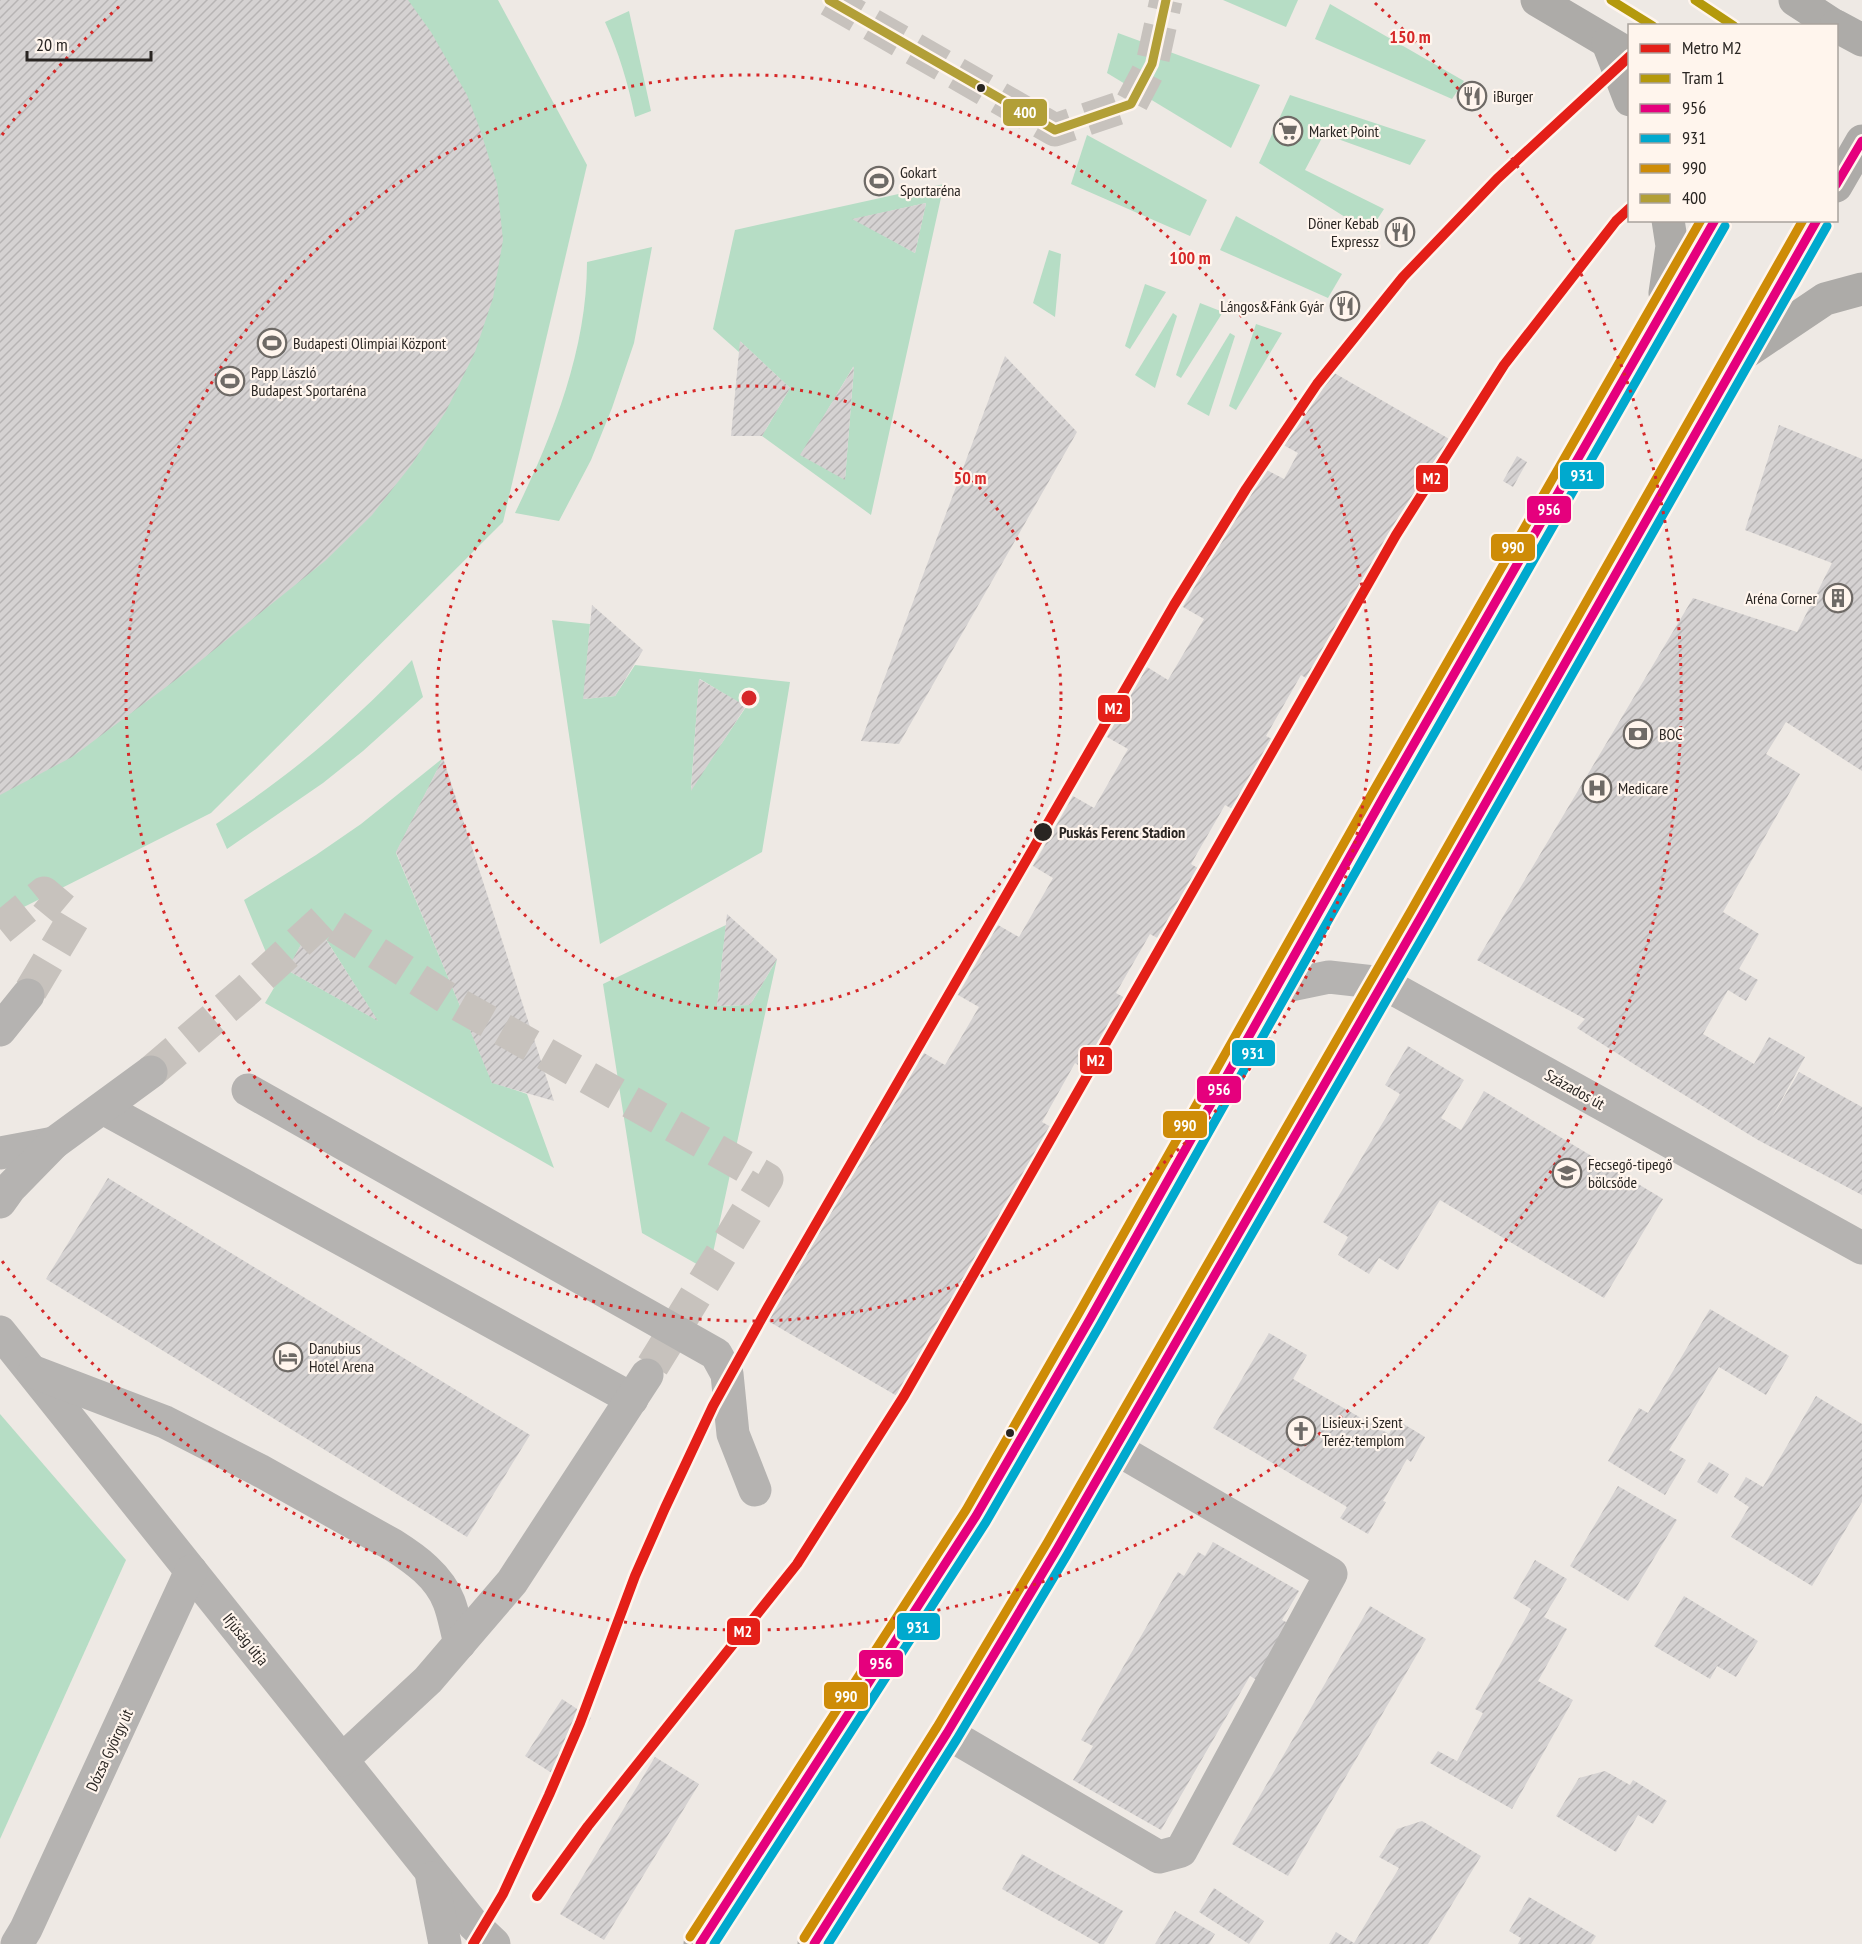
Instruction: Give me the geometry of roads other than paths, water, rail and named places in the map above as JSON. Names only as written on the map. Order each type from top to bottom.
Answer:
[{"type":"main road","points":[[1537,0],[1618,49],[1628,95]]},
{"type":"main road","points":[[1795,0],[1834,20],[1862,40]]},
{"type":"main road","points":[[1844,182],[1862,141]]},
{"type":"main road","points":[[1661,313],[1672,246],[1668,222]]},
{"type":"main road","points":[[697,1941],[981,1507],[1088,1325],[1276,988],[1714,222]]},
{"type":"main road","points":[[814,1944],[948,1733],[1057,1549],[1383,983],[1816,222]]},
{"type":"main road","points":[[1739,357],[1825,299],[1862,289]]},
{"type":"street","name":"Százados út","points":[[1276,988],[1329,976],[1383,983],[1862,1248]]},
{"type":"street","points":[[0,1030],[28,995]]},
{"type":"street","points":[[0,1202],[10,1188],[54,1143],[151,1072]]},
{"type":"street","points":[[248,1090],[716,1354],[727,1374],[733,1434],[755,1490]]},
{"type":"street","points":[[103,1108],[639,1387],[512,1582],[428,1680],[342,1760]]},
{"type":"street","points":[[0,1153],[54,1143]]},
{"type":"street","name":"Ifjúság útja","points":[[0,1332],[473,1924],[494,1944]]},
{"type":"street","points":[[32,1371],[165,1422],[259,1470],[393,1545],[414,1559],[440,1584],[449,1601],[460,1643]]},
{"type":"street","points":[[948,1733],[1159,1857],[1181,1851],[1331,1574],[1115,1448]]},
{"type":"street","name":"Dózsa György út","points":[[22,1939],[191,1571]]},
{"type":"street","points":[[430,1870],[446,1944]]},
{"type":"tunnel","points":[[829,0],[1055,130],[1131,104],[1152,64],[1166,0]]},
{"type":"tunnel","points":[[0,929],[44,893],[74,918],[28,995]]},
{"type":"tunnel","points":[[151,1072],[246,991],[324,919],[447,998],[767,1179],[647,1375]]},
{"type":"metro line","name":"M2","points":[[473,1944],[503,1894],[549,1795],[580,1723],[635,1576],[713,1406],[1174,605],[1246,489],[1317,384],[1403,277],[1497,179],[1628,58]]},
{"type":"metro line","name":"M2","points":[[537,1896],[588,1826],[797,1564],[904,1396],[1396,535],[1504,365],[1616,221],[1628,210]]},
{"type":"tram line","name":"1","points":[[1611,0],[1650,24]]},
{"type":"tram line","name":"1","points":[[1695,0],[1731,24]]},
{"type":"place","name":"iBurger","points":[[1472,96]]},
{"type":"place","name":"Market Point","points":[[1288,131]]},
{"type":"place","name":"Gokart Sportaréna","points":[[879,181]]},
{"type":"place","name":"Döner Kebab Expressz","points":[[1400,232]]},
{"type":"place","name":"Lángos&Fánk Gyár","points":[[1345,306]]},
{"type":"place","name":"Budapesti Olimpiai Központ","points":[[272,343]]},
{"type":"place","name":"Papp László Budapest Sportaréna","points":[[230,381]]},
{"type":"place","name":"Aréna Corner","points":[[1838,598]]},
{"type":"place","name":"BOC","points":[[1638,734]]},
{"type":"place","name":"Medicare","points":[[1597,788]]},
{"type":"place","name":"Puskás Ferenc Stadion","points":[[1043,832]]},
{"type":"place","name":"Fecsegő-tipegő bölcsőde","points":[[1567,1173]]},
{"type":"place","name":"Danubius Hotel Arena","points":[[288,1357]]},
{"type":"place","name":"Lisieux-i Szent Teréz-templom","points":[[1301,1431]]}]
